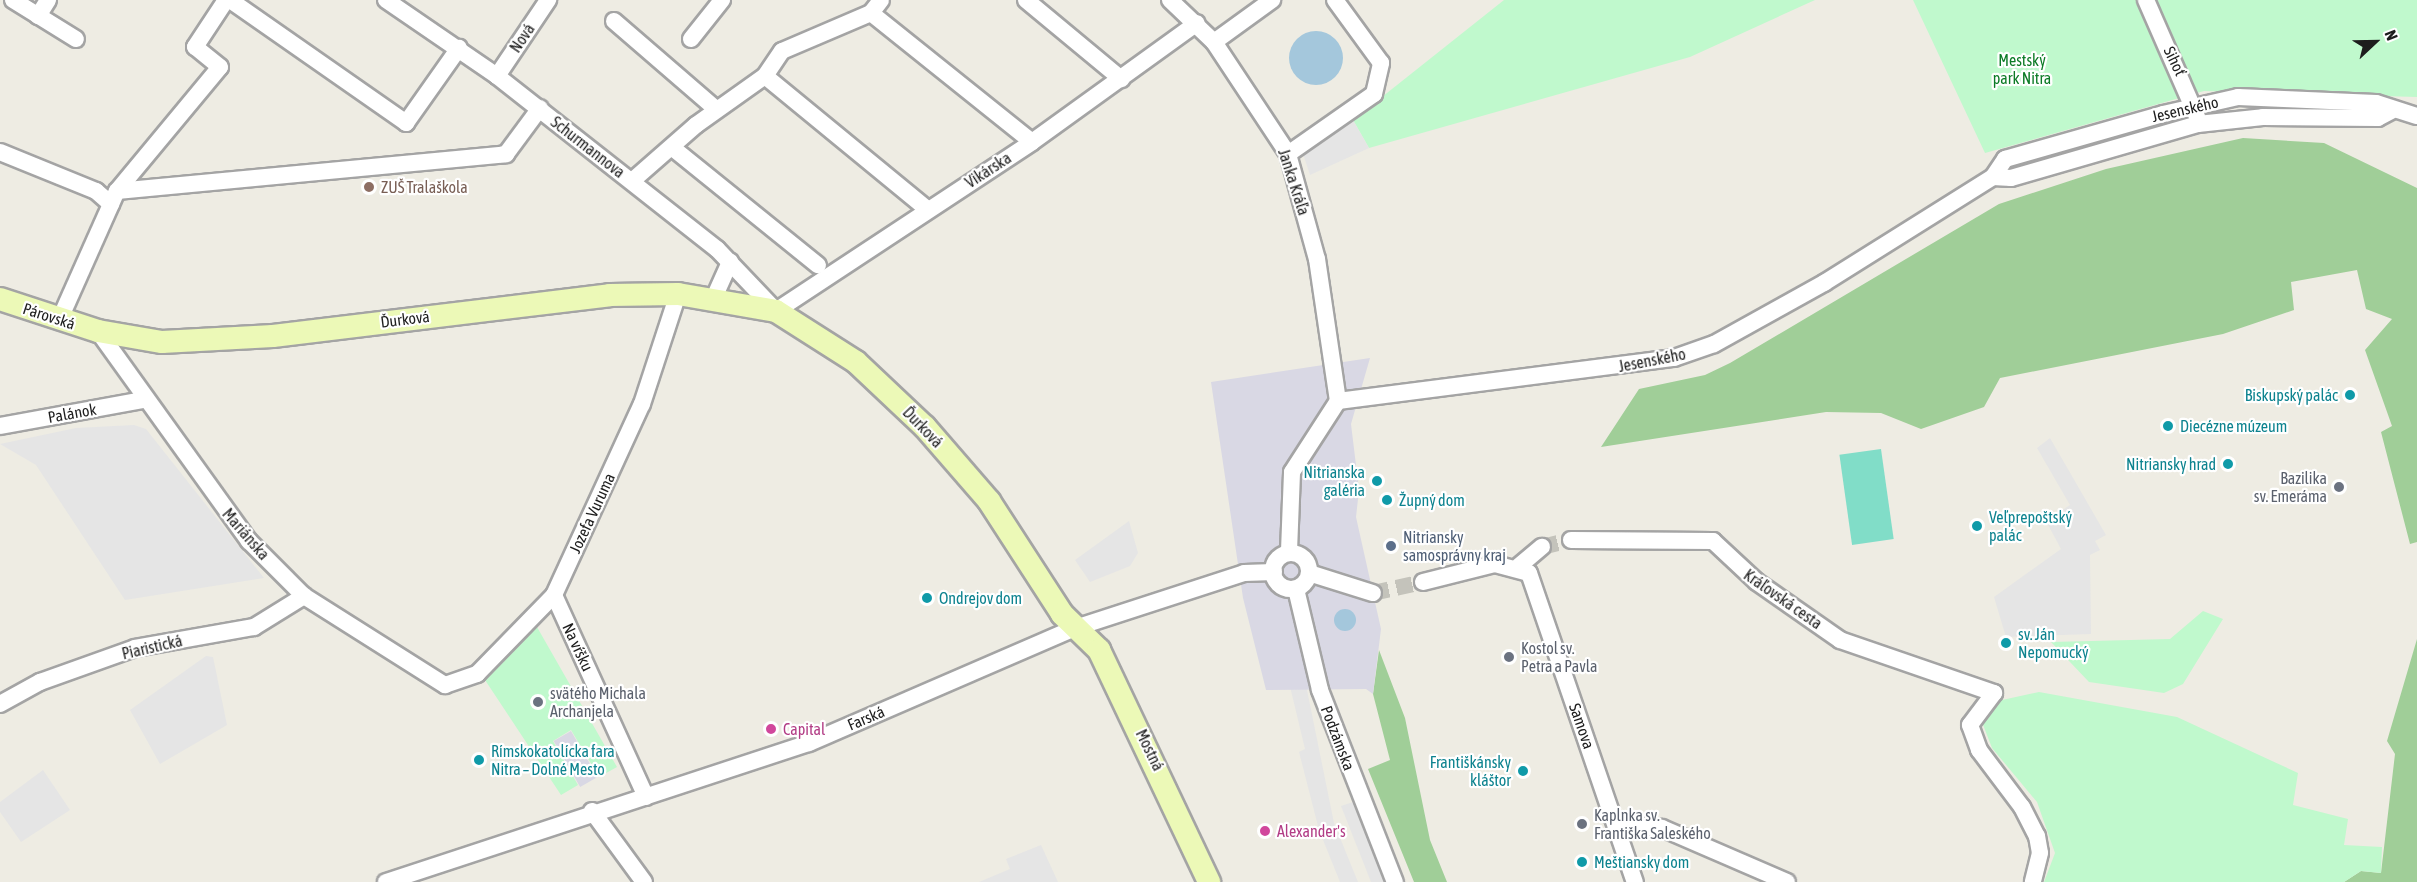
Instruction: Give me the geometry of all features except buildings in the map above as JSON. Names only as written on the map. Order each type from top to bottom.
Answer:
[{"type":"street","points":[[13,0],[76,39]]},
{"type":"street","points":[[38,16],[48,0]]},
{"type":"street","points":[[59,321],[114,198],[220,67],[195,47],[226,0]]},
{"type":"street","points":[[230,0],[406,123],[459,48]]},
{"type":"street","name":"Schurmannova","points":[[386,0],[459,48],[540,108],[632,181],[730,262],[776,311]]},
{"type":"street","name":"Nová","points":[[497,76],[548,0]]},
{"type":"street","points":[[691,39],[722,0]]},
{"type":"street","points":[[1026,0],[1121,79]]},
{"type":"street","name":"Janka Kráľa","points":[[1170,0],[1214,42],[1288,154],[1317,259],[1338,401]]},
{"type":"street","points":[[1214,42],[1272,0]]},
{"type":"street","points":[[1288,154],[1374,94],[1381,63],[1335,0]]},
{"type":"street","name":"Sihoť","points":[[2146,0],[2195,106],[2198,124]]},
{"type":"street","points":[[632,181],[674,149],[716,110],[765,76],[782,51],[805,38],[876,7],[1032,142]]},
{"type":"street","points":[[614,21],[716,110]]},
{"type":"street","name":"Vikárska","points":[[776,311],[927,209],[1032,142],[1197,24]]},
{"type":"street","points":[[765,76],[927,209]]},
{"type":"street","name":"Jesenského","points":[[1338,401],[1674,358],[1714,344],[1824,283],[1993,177],[2005,159],[2195,106],[2238,97],[2376,103],[2391,111],[2417,116]]},
{"type":"street","points":[[0,152],[114,198],[506,154],[540,108]]},
{"type":"street","name":"Jesenského","points":[[1993,177],[2011,178],[2198,124],[2263,117],[2378,118],[2391,111]]},
{"type":"street","points":[[674,149],[818,265]]},
{"type":"street","points":[[713,300],[730,262]]},
{"type":"street","name":"Ďurková","points":[[98,331],[162,342],[261,336],[610,295],[678,294],[776,311],[856,362],[925,427],[990,501],[1075,628]]},
{"type":"street","name":"Jozefa Vuruma","points":[[445,685],[477,674],[554,595],[642,404],[678,294]]},
{"type":"street","name":"Párovská","points":[[0,299],[59,321],[98,331]]},
{"type":"street","name":"Mariánska","points":[[98,331],[143,400],[238,528],[304,596],[445,685]]},
{"type":"street","name":"Palánok","points":[[0,426],[143,400]]},
{"type":"street","points":[[1289,552],[1292,472],[1338,401]]},
{"type":"street","name":"Kráľovská cesta","points":[[1571,540],[1713,541],[1757,582],[1840,640],[1994,693],[1970,725],[1979,750],[2022,807],[2037,836],[2040,853],[2033,882]]},
{"type":"street","points":[[1423,582],[1495,564],[1519,566],[1542,547]]},
{"type":"street","points":[[1289,552],[1278,557],[1274,572],[1279,587],[1296,589],[1310,573]]},
{"type":"street","points":[[1289,552],[1306,561],[1310,573]]},
{"type":"street","name":"Samova","points":[[1519,566],[1534,583],[1635,882]]},
{"type":"street","name":"Farská","points":[[386,882],[592,811],[646,797],[809,743],[1075,628],[1244,573],[1274,572]]},
{"type":"street","points":[[1310,573],[1373,593]]},
{"type":"street","name":"Podzámska","points":[[1296,589],[1320,690],[1395,882]]},
{"type":"street","name":"Na vŕšku","points":[[554,595],[646,797]]},
{"type":"street","name":"Piaristická","points":[[0,704],[40,682],[135,648],[254,627],[304,596]]},
{"type":"street","name":"Mostná","points":[[1075,628],[1100,652],[1209,882]]},
{"type":"street","points":[[592,811],[644,882]]},
{"type":"street","points":[[1616,824],[1662,828],[1787,882]]},
{"type":"green space","points":[[1504,0],[1815,0],[1690,57],[1369,148],[1353,120]]},
{"type":"green space","name":"Mestský park Nitra","points":[[1913,0],[2417,0],[2417,97],[2204,91],[1985,153]]},
{"type":"green space","points":[[2243,138],[2324,143],[2417,188],[2417,542],[2410,544],[2381,432],[2392,426],[2365,350],[2392,319],[2366,309],[2357,270],[2291,282],[2294,310],[2223,334],[2000,378],[1984,407],[1921,429],[1881,413],[1826,412],[1601,447],[1639,389],[1705,375],[1730,363],[1999,204],[2106,169]]},
{"type":"green space","points":[[2203,611],[2223,619],[2183,684],[2164,693],[2089,682],[2051,642],[2170,639]]},
{"type":"green space","points":[[537,627],[617,767],[599,777],[571,730],[553,741],[578,785],[561,795],[485,680]]},
{"type":"green space","points":[[2417,639],[2417,882],[2344,882],[2361,871],[2381,873],[2395,754],[2387,741]]},
{"type":"green space","points":[[1379,650],[1405,718],[1430,840],[1447,882],[1414,882],[1368,769],[1390,760],[1373,694]]},
{"type":"green space","points":[[2039,692],[2177,717],[2298,773],[2293,805],[2348,819],[2344,845],[2382,847],[2381,873],[2361,871],[2344,882],[2044,882],[2055,853],[2037,802],[1992,748],[1982,722],[2002,700]]},
{"type":"shaded area","points":[[1311,31],[1321,31],[1335,39],[1341,48],[1343,58],[1341,68],[1335,77],[1321,85],[1311,85],[1294,73],[1289,63],[1289,53],[1301,36]]},
{"type":"shaded area","points":[[1353,120],[1369,148],[1310,175],[1298,139]]},
{"type":"shaded area","points":[[1370,358],[1351,424],[1359,490],[1356,517],[1381,629],[1373,694],[1366,689],[1266,690],[1243,598],[1211,382]]},
{"type":"shaded area","points":[[134,425],[146,429],[264,578],[125,600],[36,465],[0,444],[76,428]]},
{"type":"shaded area","points":[[2050,438],[2106,535],[2095,541],[2100,550],[2090,555],[2091,634],[2006,637],[1994,597],[2061,549],[2046,521],[2070,505],[2037,448]]},
{"type":"shaded area","points":[[1881,449],[1894,539],[1852,545],[1839,455]]},
{"type":"shaded area","points":[[1129,521],[1138,553],[1130,566],[1090,582],[1075,560]]},
{"type":"shaded area","points":[[1345,609],[1353,612],[1356,620],[1353,628],[1345,631],[1337,628],[1334,620],[1337,612]]},
{"type":"shaded area","points":[[1294,626],[1334,823],[1358,882],[1340,882],[1319,830],[1299,752],[1305,749],[1276,628]]},
{"type":"shaded area","points":[[206,656],[213,657],[227,725],[160,764],[130,710]]},
{"type":"shaded area","points":[[571,731],[598,777],[580,787],[554,741]]},
{"type":"shaded area","points":[[43,770],[70,810],[21,842],[0,812],[0,802]]},
{"type":"shaded area","points":[[1353,802],[1386,882],[1371,882],[1341,806]]},
{"type":"shaded area","points":[[1041,845],[1058,882],[979,882],[1010,869],[1006,859]]},
{"type":"tunnel","points":[[1542,547],[1571,540]]},
{"type":"tunnel","points":[[1373,593],[1423,582]]},
{"type":"place","name":"ZUŠ Tralaškola","points":[[369,187]]},
{"type":"place","name":"Biskupský palác","points":[[2350,395]]},
{"type":"place","name":"Diecézne múzeum","points":[[2168,426]]},
{"type":"place","name":"Nitriansky hrad","points":[[2228,464]]},
{"type":"place","name":"Nitrianska galéria","points":[[1377,481]]},
{"type":"place","name":"Bazilika sv. Emeráma","points":[[2339,487]]},
{"type":"place","name":"Župný dom","points":[[1387,500]]},
{"type":"place","name":"Veľprepoštský palác","points":[[1977,526]]},
{"type":"place","name":"Nitriansky samosprávny kraj","points":[[1391,546]]},
{"type":"place","name":"Ondrejov dom","points":[[927,598]]},
{"type":"place","name":"sv. Ján Nepomucký","points":[[2006,643]]},
{"type":"place","name":"Kostol sv. Petra a Pavla","points":[[1509,657]]},
{"type":"place","name":"svätého Michala Archanjela","points":[[538,702]]},
{"type":"place","name":"Capital","points":[[771,729]]},
{"type":"place","name":"Rímskokatolícka fara Nitra – Dolné Mesto","points":[[479,760]]},
{"type":"place","name":"Františkánsky kláštor","points":[[1523,771]]},
{"type":"place","name":"Kaplnka sv. Františka Saleského","points":[[1582,824]]},
{"type":"place","name":"Alexander's","points":[[1265,831]]},
{"type":"place","name":"Meštiansky dom","points":[[1582,862]]}]
